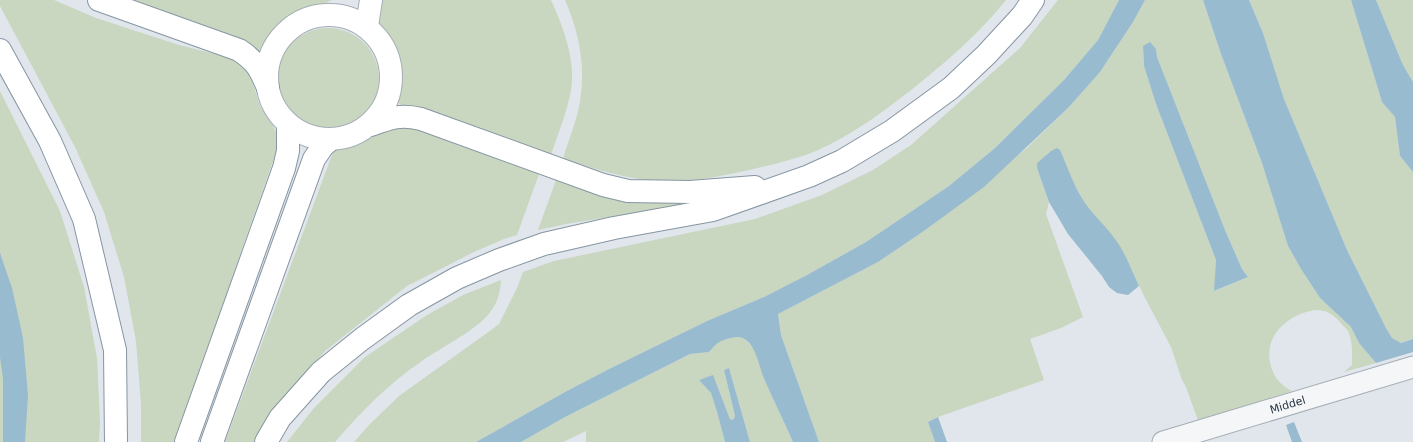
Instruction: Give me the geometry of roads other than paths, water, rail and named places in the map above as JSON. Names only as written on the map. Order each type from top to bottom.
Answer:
[{"type":"main road","points":[[99,0],[239,50],[260,68],[268,88]]},
{"type":"main road","points":[[366,26],[371,0]]},
{"type":"main road","points":[[266,442],[280,418],[321,372],[362,339],[409,305],[457,278],[499,260],[552,242],[614,228],[713,210],[810,176],[842,161],[892,131],[951,88],[986,55],[1022,16],[1033,0]]},
{"type":"main road","points":[[371,125],[382,110],[389,93],[391,76],[388,57],[380,39],[366,26],[337,7],[301,20],[284,34],[272,50],[266,73],[272,104],[288,125],[304,136],[330,140],[355,135],[371,125],[391,117],[407,116],[421,119],[603,185],[628,191],[690,192],[783,186]]},
{"type":"main road","points":[[2,54],[50,141],[84,219],[115,350],[116,442]]},
{"type":"main road","points":[[186,442],[284,168],[288,151],[288,125]]},
{"type":"main road","points":[[212,442],[314,159],[330,140]]},
{"type":"street","name":"Middel","points":[[1163,442],[1413,367]]},
{"type":"water","points":[[1119,0],[1145,0],[1133,22],[1100,72],[1068,108],[984,187],[878,262],[778,314],[781,335],[819,442],[793,442],[765,381],[754,351],[745,340],[739,337],[721,341],[709,352],[690,354],[565,417],[521,442],[476,442],[611,368],[707,321],[764,297],[807,275],[866,242],[949,186],[995,148],[1064,80],[1098,40]]},
{"type":"water","points":[[1203,0],[1249,0],[1263,33],[1284,99],[1347,250],[1392,338],[1401,343],[1413,339],[1413,352],[1376,363],[1359,343],[1351,327],[1320,298],[1301,269],[1288,246],[1262,163],[1221,54]]},
{"type":"water","points":[[1351,0],[1376,0],[1403,65],[1413,82],[1413,172],[1400,156],[1395,117],[1382,102]]},
{"type":"water","points":[[1150,42],[1156,49],[1157,57],[1225,230],[1242,269],[1248,277],[1214,291],[1216,260],[1156,104],[1144,66],[1143,46]]},
{"type":"water","points":[[1057,148],[1060,150],[1081,197],[1115,239],[1128,262],[1139,286],[1128,295],[1117,293],[1109,287],[1068,234],[1049,202],[1037,168],[1037,163]]},
{"type":"water","points":[[0,253],[12,288],[23,338],[28,395],[25,442],[3,442],[3,379],[0,357]]},
{"type":"water","points":[[729,368],[750,442],[725,442],[711,393],[699,380],[713,375],[730,419],[733,420],[735,416],[724,370]]},
{"type":"water","points":[[938,417],[947,442],[935,442],[928,422]]},
{"type":"water","points":[[1294,422],[1302,442],[1292,442],[1286,425]]}]
